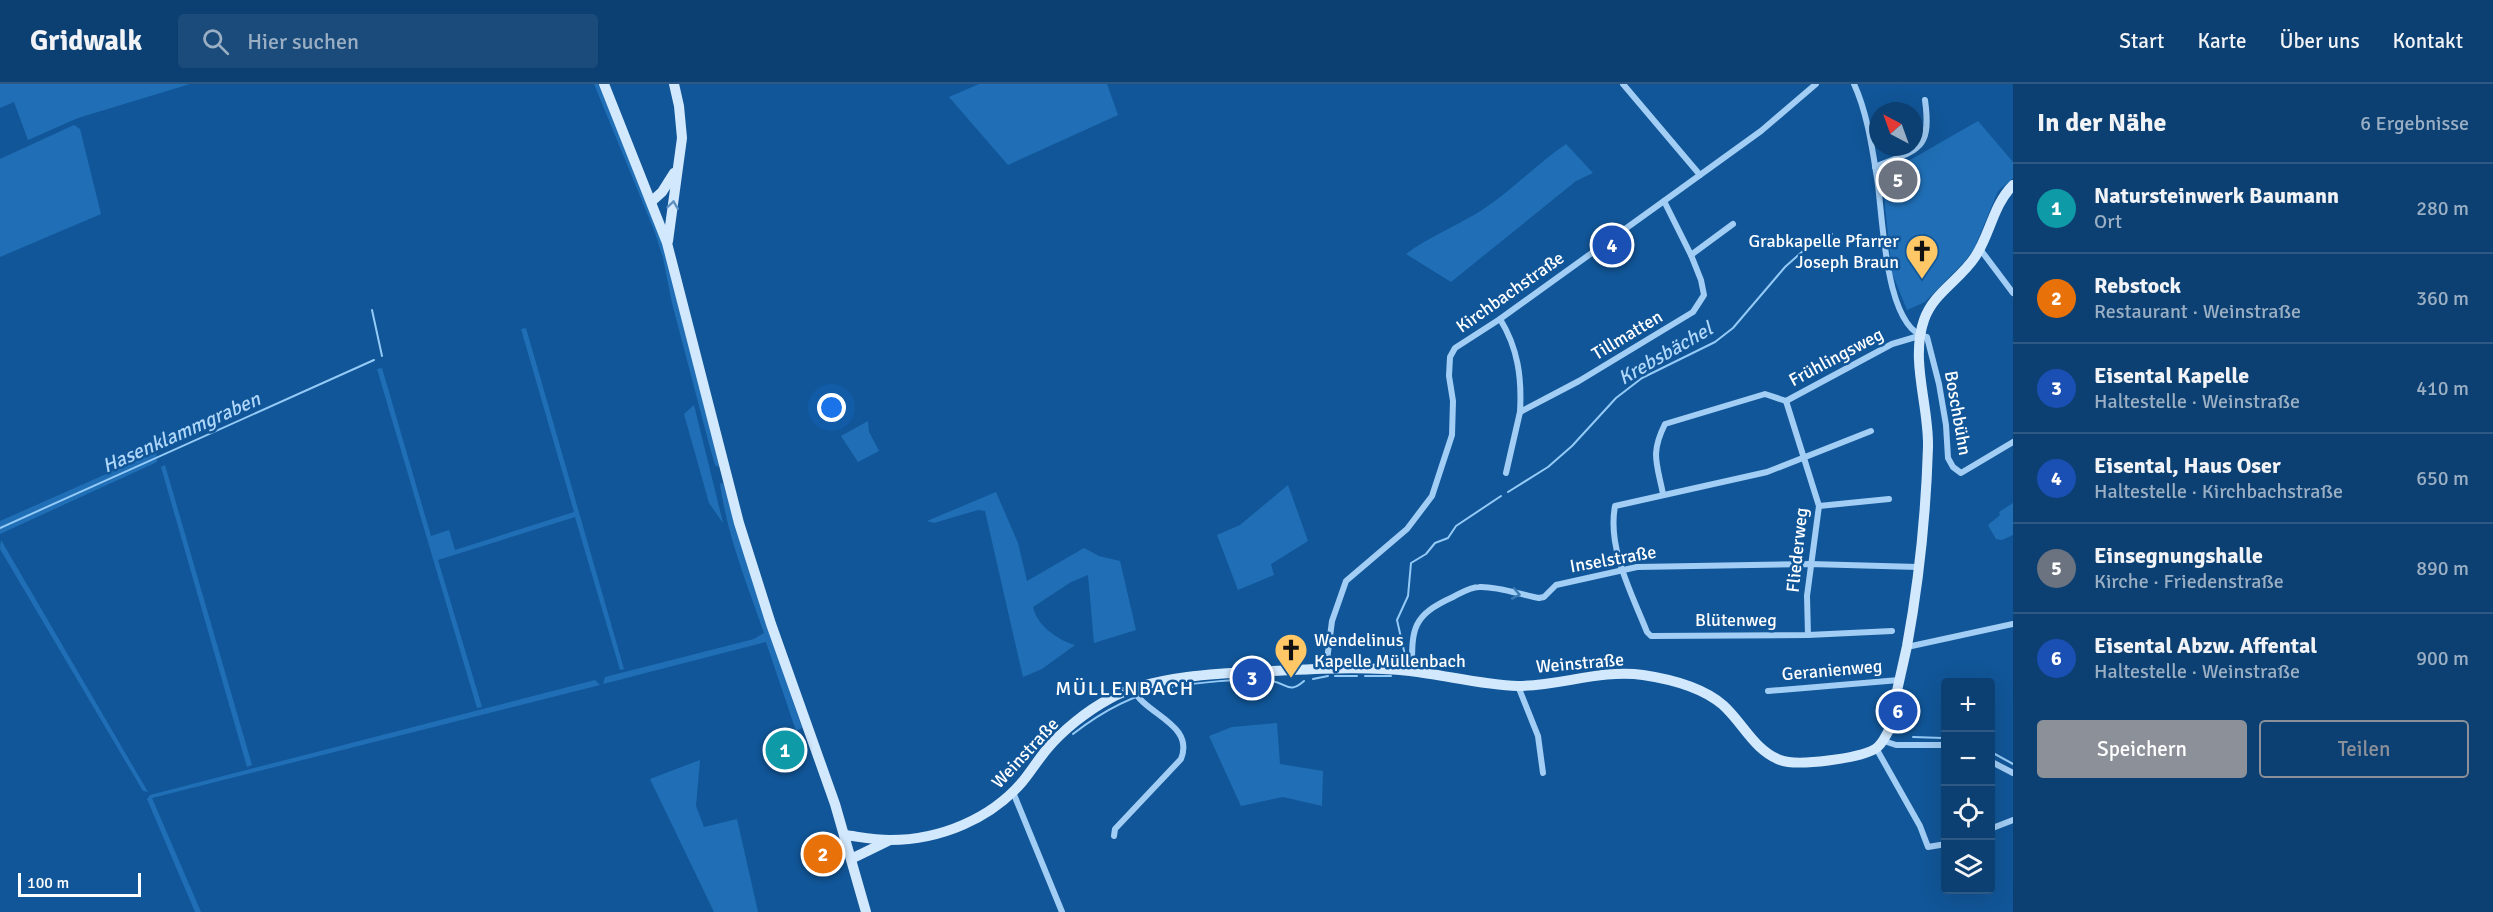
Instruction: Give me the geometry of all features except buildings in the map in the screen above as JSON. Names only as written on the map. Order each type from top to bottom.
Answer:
[{"type":"main road","points":[[604,84],[667,243],[754,572],[845,835],[866,912]]},
{"type":"main road","points":[[667,243],[682,138],[674,84]]},
{"type":"main road","points":[[652,201],[662,192],[677,167]]},
{"type":"main road","points":[[1880,745],[1889,730],[1906,646],[1918,567],[1928,447],[1928,421],[1919,354],[1920,336],[1928,309],[1974,259],[1999,205],[2013,185]]},
{"type":"main road","name":"Weinstraße","points":[[845,835],[891,840],[944,832],[964,825],[999,804],[1013,792],[1061,735],[1109,699],[1136,694],[1202,675],[1326,668],[1412,671],[1518,686],[1616,674],[1641,675],[1686,685],[1709,695],[1724,706],[1767,754],[1782,761],[1797,764],[1851,756],[1880,745]]},
{"type":"main road","name":"Weinstraße","points":[[851,859],[891,840]]},
{"type":"street","points":[[1623,84],[1700,175]]},
{"type":"street","name":"Kirchbachstraße","points":[[1326,668],[1332,621],[1346,581],[1407,529],[1432,496],[1452,435],[1453,400],[1449,376],[1450,357],[1455,348],[1500,319],[1761,131],[1816,84]]},
{"type":"street","points":[[1854,84],[1866,118],[1895,298],[1910,329],[1920,336]]},
{"type":"street","points":[[1875,166],[1904,154],[1922,143],[1927,137],[1925,100]]},
{"type":"street","name":"Tillmatten","points":[[1520,412],[1579,381],[1693,312],[1704,295],[1701,280],[1664,201]]},
{"type":"street","points":[[1691,255],[1733,224]]},
{"type":"street","points":[[1980,249],[2013,293]]},
{"type":"street","points":[[1500,319],[1509,333],[1519,363],[1522,386],[1520,412],[1506,473]]},
{"type":"street","name":"Frühlingsweg","points":[[1663,494],[1656,462],[1656,442],[1665,424],[1765,394],[1786,401],[1892,344],[1920,336]]},
{"type":"street","name":"Boschbühn","points":[[1920,336],[1927,338],[1940,384],[1948,458],[1953,467],[1961,473],[2013,442]]},
{"type":"street","name":"Fliederweg","points":[[1786,401],[1819,506],[1807,596],[1808,635]]},
{"type":"street","points":[[1623,570],[1612,521],[1615,506],[1767,472],[1870,431]]},
{"type":"street","points":[[1819,506],[1889,499]]},
{"type":"street","name":"Inselstraße","points":[[1412,671],[1412,637],[1426,611],[1471,588],[1481,587],[1539,598],[1544,597],[1556,585],[1623,570],[1662,565],[1810,564],[1918,567]]},
{"type":"street","name":"Blütenweg","points":[[1623,570],[1650,636],[1808,635],[1892,631]]},
{"type":"street","points":[[1906,646],[2013,624]]},
{"type":"street","name":"Geranienweg","points":[[1768,691],[1899,680]]},
{"type":"street","points":[[1518,686],[1538,736],[1543,773]]},
{"type":"street","points":[[1114,836],[1115,829],[1180,759],[1185,749],[1178,731],[1136,694]]},
{"type":"street","points":[[1941,746],[1880,745],[1928,847],[1941,845]]},
{"type":"street","points":[[1995,763],[2013,773]]},
{"type":"street","points":[[1013,792],[1062,912]]},
{"type":"street","points":[[1995,828],[2013,820]]},
{"type":"shaded area","points":[[0,84],[190,84],[78,118],[28,140],[14,102],[0,108]]},
{"type":"shaded area","points":[[594,84],[599,84],[660,234],[720,464],[718,467],[715,465],[709,444],[654,230]]},
{"type":"shaded area","points":[[979,84],[1107,84],[1118,115],[1008,165],[949,97]]},
{"type":"shaded area","points":[[1978,121],[2013,162],[2013,178],[1998,191],[1974,249],[1965,261],[1925,302],[1907,310],[1892,273],[1882,176],[1917,156],[1923,156],[1923,153]]},
{"type":"shaded area","points":[[74,125],[80,129],[101,214],[0,257],[0,159]]},
{"type":"shaded area","points":[[1566,144],[1593,173],[1576,181],[1451,282],[1406,254],[1482,210]]},
{"type":"shaded area","points":[[526,328],[624,669],[620,670],[575,517],[438,560],[482,707],[477,708],[377,369],[382,368],[431,536],[449,530],[455,550],[574,512],[521,329]]},
{"type":"shaded area","points":[[694,405],[723,523],[709,503],[684,414]]},
{"type":"shaded area","points":[[868,421],[869,432],[879,451],[858,462],[841,436]]},
{"type":"shaded area","points":[[156,452],[157,462],[0,534],[0,521]]},
{"type":"shaded area","points":[[165,465],[252,765],[247,767],[161,467]]},
{"type":"shaded area","points":[[723,483],[751,576],[802,728],[796,731],[766,642],[603,684],[605,677],[754,639],[764,633],[733,541],[723,503],[720,484]]},
{"type":"shaded area","points":[[1288,485],[1308,541],[1271,564],[1274,575],[1238,590],[1217,535],[1240,525]]},
{"type":"shaded area","points":[[996,492],[1018,543],[1027,581],[1084,548],[1099,556],[1120,561],[1136,630],[1094,643],[1088,575],[1071,582],[1033,607],[1039,620],[1049,631],[1075,645],[1042,669],[1023,677],[985,511],[978,510],[934,523],[927,521]]},
{"type":"shaded area","points":[[2013,503],[2013,535],[2002,540],[1996,539],[1988,525],[2000,515],[1999,512]]},
{"type":"shaded area","points":[[1,540],[148,792],[143,791],[0,549]]},
{"type":"shaded area","points":[[595,680],[600,685],[152,798],[201,912],[195,912],[147,799],[150,795]]},
{"type":"shaded area","points":[[1277,723],[1280,764],[1323,771],[1322,806],[1283,797],[1241,806],[1209,736],[1232,727]]},
{"type":"shaded area","points":[[700,760],[696,806],[704,827],[737,819],[758,912],[714,912],[650,779]]},
{"type":"waterway","name":"Krebsbächel","points":[[1508,492],[1548,467],[1572,446],[1616,398],[1642,378],[1715,342],[1733,328],[1785,267],[1813,242],[1832,234]]},
{"type":"waterway","name":"Hasenklammgraben","points":[[372,310],[382,356]]},
{"type":"waterway","name":"Hasenklammgraben","points":[[0,528],[374,360]]},
{"type":"waterway","name":"Krebsbächel","points":[[1407,664],[1397,620],[1408,596],[1411,563],[1426,554],[1435,543],[1448,538],[1456,526],[1501,496]]},
{"type":"waterway","name":"Krebsbächel","points":[[1313,679],[1328,676]]},
{"type":"waterway","name":"Krebsbächel","points":[[1335,676],[1357,676]]},
{"type":"waterway","name":"Krebsbächel","points":[[1365,676],[1391,676]]},
{"type":"waterway","name":"Krebsbächel","points":[[1073,734],[1117,705],[1167,688],[1235,680],[1272,681],[1292,688],[1304,681]]},
{"type":"waterway","points":[[1913,737],[1941,738]]},
{"type":"waterway","points":[[1995,754],[2013,764]]},
{"type":"place","name":"Einsegnungshalle","points":[[1898,180]]},
{"type":"place","name":"Eisental, Haus Oser","points":[[1612,245]]},
{"type":"place","name":"Grabkapelle Pfarrer Joseph Braun","points":[[1922,280]]},
{"type":"place","name":"Eisental Kapelle","points":[[1252,678]]},
{"type":"place","name":"Wendelinus Kapelle Müllenbach","points":[[1291,679]]},
{"type":"place","name":"Eisental Abzw. Affental","points":[[1898,711]]},
{"type":"place","name":"Natursteinwerk Baumann","points":[[785,750]]},
{"type":"place","name":"Rebstock","points":[[823,854]]},
{"type":"district","name":"MÜLLENBACH","points":[[1125,688]]}]
